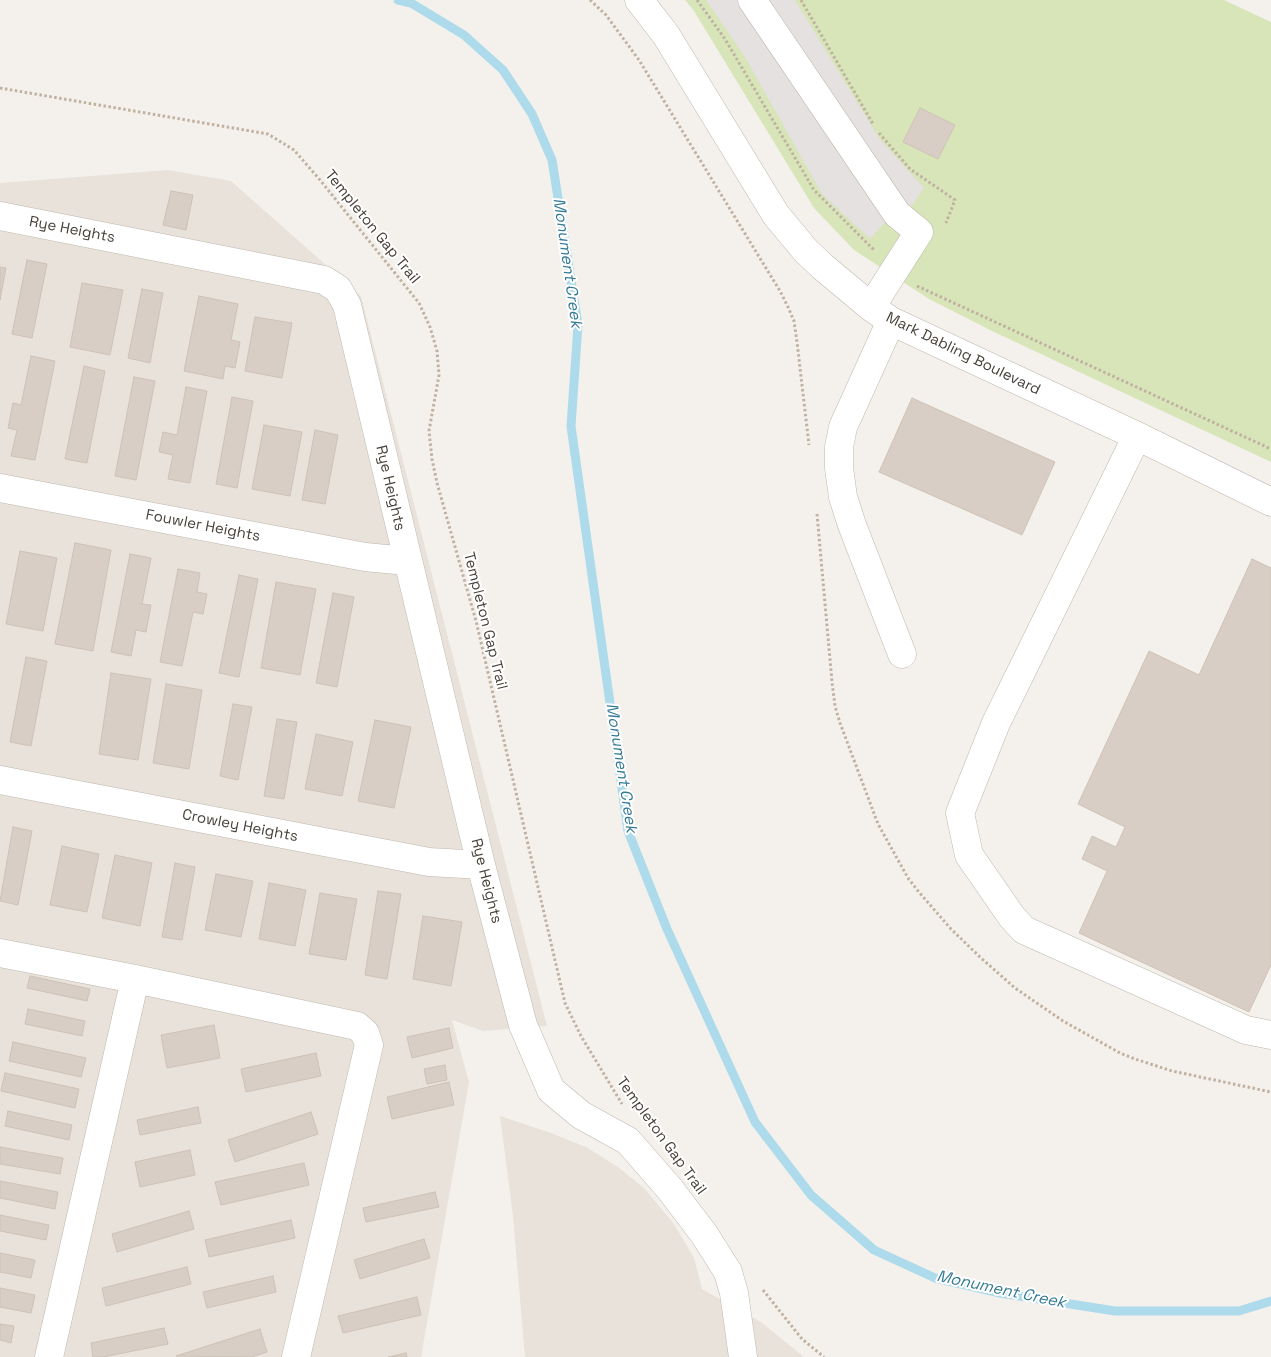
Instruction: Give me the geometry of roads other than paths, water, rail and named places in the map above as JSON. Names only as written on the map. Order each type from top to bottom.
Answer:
[{"type":"street","name":"Mark Dabling Boulevard","points":[[639,0],[666,35],[776,215],[822,267],[881,314],[1271,502]]},
{"type":"street","points":[[752,0],[897,214],[919,232],[895,270],[843,427],[839,447],[839,468],[843,498],[902,654]]},
{"type":"street","name":"Rye Heights","points":[[0,216],[324,280],[338,289],[347,305],[407,561],[523,1025],[551,1090],[582,1115],[628,1141],[669,1188],[704,1234],[728,1272],[734,1293],[743,1357]]},
{"type":"street","points":[[1137,436],[996,723],[960,813],[969,855],[1012,917],[1024,930],[1246,1030],[1271,1035]]},
{"type":"street","name":"Fouwler Heights","points":[[0,488],[365,557],[407,561]]},
{"type":"street","name":"Crowley Heights","points":[[0,780],[428,862],[482,865]]},
{"type":"street","points":[[0,953],[135,979],[357,1026],[365,1033],[369,1046],[296,1357]]},
{"type":"street","points":[[49,1357],[135,979]]},
{"type":"waterway","name":"Monument Creek","points":[[398,0],[411,3],[464,35],[503,70],[532,114],[552,160],[578,325],[571,426],[628,831],[667,929],[755,1122],[811,1195],[874,1250],[935,1278],[1000,1293],[1115,1311],[1239,1311],[1271,1301]]}]
